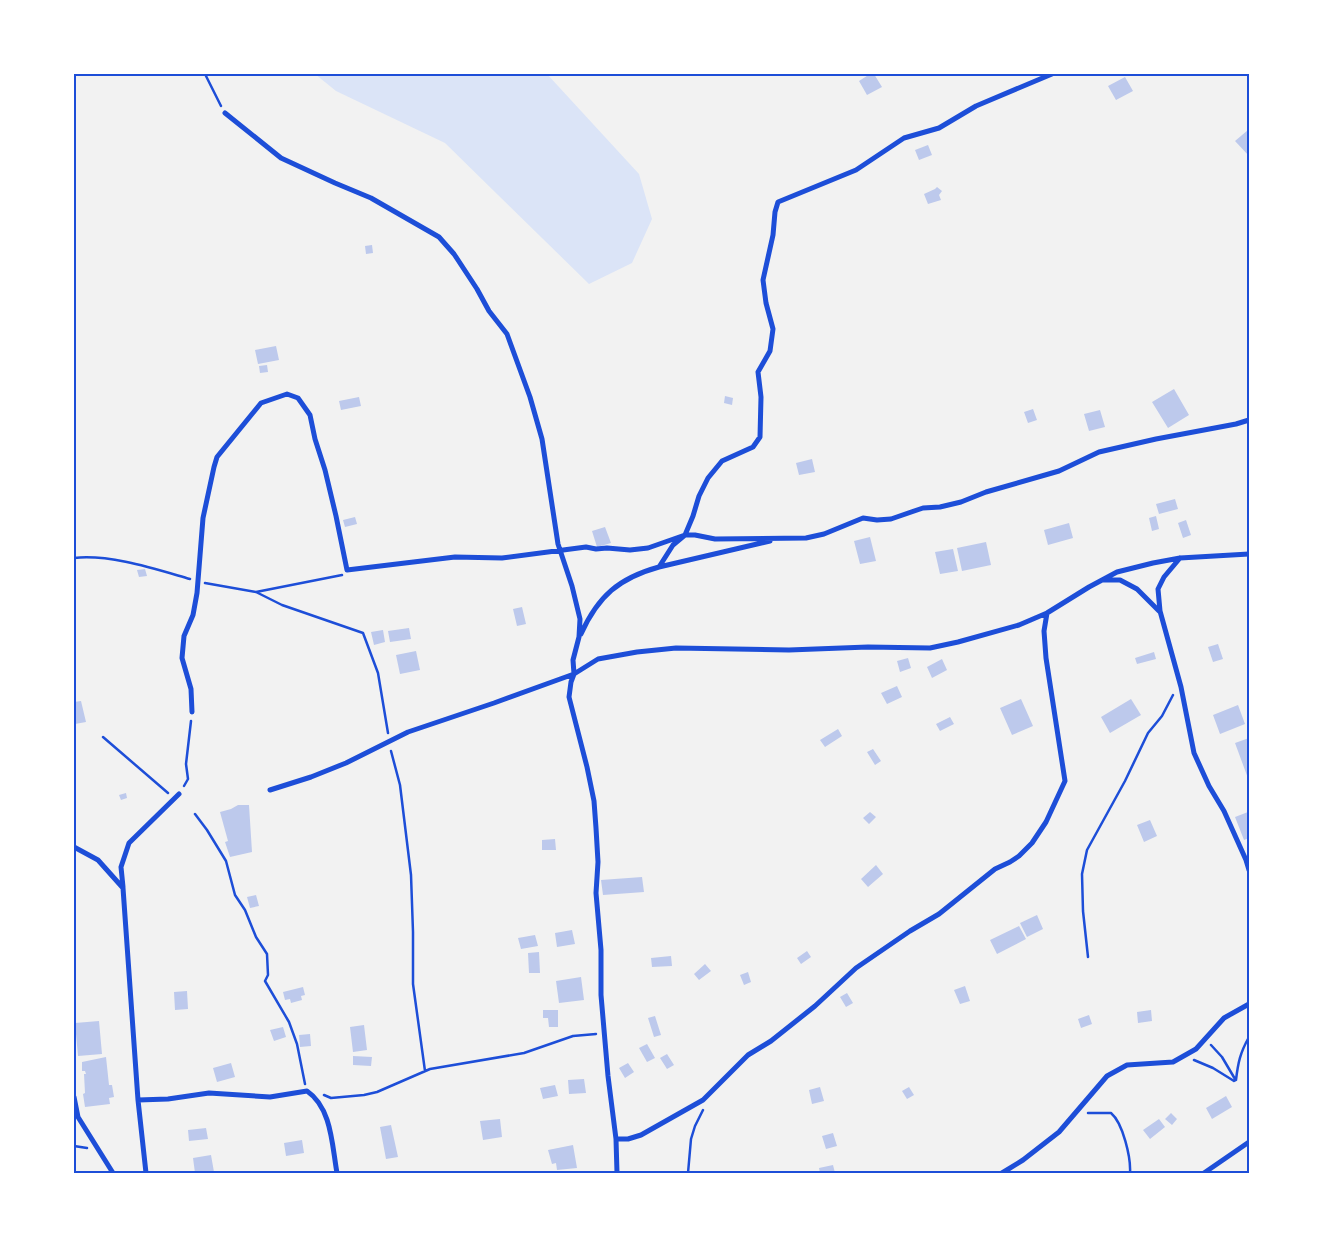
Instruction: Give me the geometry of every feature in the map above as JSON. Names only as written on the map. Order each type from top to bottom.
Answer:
[{"type":"street","points":[[659,567],[674,545],[685,535],[693,516],[698,496],[708,478],[722,461],[753,447],[760,437],[761,397],[758,372],[770,350],[773,329],[766,303],[763,280],[778,202],[856,170],[904,138],[939,128],[976,106],[1052,74]]},
{"type":"street","points":[[225,113],[282,158],[371,198],[439,237],[454,254],[489,311],[507,334],[517,360],[542,440],[560,550],[572,586],[580,619],[579,638],[574,660],[574,674],[569,697],[594,801],[598,862],[596,893],[605,1033],[616,1139],[617,1173]]},
{"type":"street","points":[[192,712],[192,688],[182,658],[184,636],[193,615],[203,518],[217,457],[261,404],[287,394],[298,398],[310,415],[336,516],[347,570],[456,557],[502,558],[586,547],[630,550],[648,548],[680,535],[695,535],[715,539],[806,538],[824,534],[863,518],[891,519],[923,508],[940,507],[961,502],[986,492],[1059,471],[1099,452],[1156,438],[1249,420]]},
{"type":"street","points":[[579,638],[589,615],[619,583],[639,572],[777,539]]},
{"type":"street","points":[[270,790],[311,777],[408,732],[574,674],[598,659],[676,648],[789,650],[868,647],[930,648],[958,642],[1047,614],[1117,572],[1180,558],[1249,554]]},
{"type":"street","points":[[1180,558],[1164,577],[1158,589],[1160,611],[1182,687],[1194,753],[1209,786],[1224,811],[1249,870]]},
{"type":"street","points":[[1102,580],[1120,580],[1137,589],[1160,611]]},
{"type":"street","points":[[616,1139],[628,1140],[641,1135],[703,1100],[748,1054],[771,1041],[816,1006],[856,968],[910,931],[939,914],[995,869],[1019,856],[1032,843],[1046,822],[1065,781],[1046,658],[1044,631],[1047,614]]},
{"type":"street","points":[[146,1173],[138,1100],[121,866],[129,843],[180,794]]},
{"type":"street","points":[[74,847],[98,860],[122,888]]},
{"type":"street","points":[[1002,1173],[1059,1132],[1107,1076],[1127,1065],[1173,1062],[1201,1044],[1224,1018],[1249,1004]]},
{"type":"street","points":[[138,1100],[168,1099],[209,1093],[270,1096],[307,1091],[313,1095],[326,1114],[337,1173]]},
{"type":"street","points":[[74,1097],[78,1117],[113,1173]]},
{"type":"street","points":[[1204,1173],[1249,1142]]},
{"type":"path","points":[[205,74],[225,113]]},
{"type":"path","points":[[74,558],[101,559],[127,563],[198,581],[256,592],[282,605],[364,633],[378,673],[389,740],[400,785],[411,876],[413,984],[425,1071]]},
{"type":"path","points":[[256,592],[340,576],[347,570]]},
{"type":"path","points":[[1088,957],[1083,911],[1082,874],[1087,850],[1125,782],[1148,732],[1162,716],[1176,690],[1182,687]]},
{"type":"path","points":[[103,737],[170,794],[180,794],[188,779],[186,764],[192,712]]},
{"type":"path","points":[[195,814],[226,861],[235,896],[245,910],[256,937],[267,954],[268,975],[265,982],[289,1022],[307,1091],[332,1098],[364,1095],[377,1092],[425,1071],[524,1053],[573,1036],[605,1033]]},
{"type":"path","points":[[1236,1080],[1237,1062],[1243,1054],[1249,1038]]},
{"type":"path","points":[[1201,1044],[1214,1046],[1236,1080]]},
{"type":"path","points":[[1186,1055],[1234,1081],[1236,1080]]},
{"type":"path","points":[[688,1173],[691,1158],[691,1139],[710,1094]]},
{"type":"path","points":[[1077,1111],[1082,1114],[1111,1113],[1115,1116],[1125,1142],[1130,1173]]},
{"type":"shaded area","points":[[315,74],[547,74],[639,174],[652,219],[632,263],[589,284],[445,143],[336,91]]},
{"type":"building","points":[[870,74],[874,74],[882,87],[867,95],[859,81]]},
{"type":"building","points":[[1125,77],[1133,91],[1116,100],[1108,86]]},
{"type":"building","points":[[1249,131],[1249,156],[1235,141]]},
{"type":"building","points":[[928,145],[932,155],[919,160],[915,150]]},
{"type":"building","points":[[937,187],[942,191],[939,195],[941,200],[928,204],[924,194]]},
{"type":"building","points":[[372,245],[373,253],[366,254],[365,246]]},
{"type":"building","points":[[276,346],[279,360],[258,364],[255,350]]},
{"type":"building","points":[[267,365],[268,372],[260,373],[259,366]]},
{"type":"building","points":[[1174,389],[1189,415],[1168,428],[1152,402]]},
{"type":"building","points":[[725,396],[733,398],[732,405],[724,403]]},
{"type":"building","points":[[359,397],[361,406],[341,410],[339,401]]},
{"type":"building","points":[[1033,409],[1037,420],[1028,423],[1024,412]]},
{"type":"building","points":[[1100,410],[1105,427],[1089,431],[1084,414]]},
{"type":"building","points":[[812,459],[815,472],[799,475],[796,463]]},
{"type":"building","points":[[1175,499],[1178,509],[1159,514],[1156,504]]},
{"type":"building","points":[[1156,516],[1159,529],[1152,531],[1149,518]]},
{"type":"building","points":[[355,517],[357,524],[345,527],[343,520]]},
{"type":"building","points":[[1186,520],[1191,535],[1183,538],[1178,523]]},
{"type":"building","points":[[1069,523],[1073,538],[1048,545],[1044,530]]},
{"type":"building","points":[[605,527],[611,543],[597,547],[592,531]]},
{"type":"building","points":[[870,537],[876,561],[860,564],[854,541]]},
{"type":"building","points":[[986,542],[991,565],[962,571],[957,548]]},
{"type":"building","points":[[953,549],[958,571],[940,574],[935,552]]},
{"type":"building","points":[[145,569],[147,576],[139,577],[137,570]]},
{"type":"building","points":[[522,607],[526,624],[517,626],[513,609]]},
{"type":"building","points":[[409,628],[411,639],[390,642],[388,631]]},
{"type":"building","points":[[383,630],[385,642],[374,645],[371,632]]},
{"type":"building","points":[[1218,644],[1223,659],[1213,662],[1208,647]]},
{"type":"building","points":[[416,651],[420,670],[400,674],[396,655]]},
{"type":"building","points":[[1154,652],[1156,659],[1137,664],[1135,658]]},
{"type":"building","points":[[908,658],[911,668],[900,672],[897,661]]},
{"type":"building","points":[[942,659],[947,670],[932,678],[927,667]]},
{"type":"building","points":[[897,686],[902,697],[887,704],[881,693]]},
{"type":"building","points":[[1021,699],[1033,726],[1012,735],[1000,708]]},
{"type":"building","points":[[1131,699],[1141,715],[1110,733],[1101,717]]},
{"type":"building","points":[[81,701],[86,722],[75,724],[74,702]]},
{"type":"building","points":[[1238,705],[1245,724],[1220,734],[1213,715]]},
{"type":"building","points":[[950,717],[954,724],[940,731],[936,724]]},
{"type":"building","points":[[838,729],[842,736],[825,747],[820,740]]},
{"type":"building","points":[[1249,738],[1249,781],[1235,743]]},
{"type":"building","points":[[873,749],[881,761],[875,765],[867,752]]},
{"type":"building","points":[[126,793],[127,798],[121,800],[119,795]]},
{"type":"building","points":[[238,805],[249,805],[252,852],[230,857],[225,842],[228,841],[220,812]]},
{"type":"building","points":[[870,812],[876,817],[869,824],[863,818]]},
{"type":"building","points":[[1248,812],[1249,838],[1244,840],[1235,817]]},
{"type":"building","points":[[1150,820],[1157,836],[1144,842],[1137,825]]},
{"type":"building","points":[[555,839],[556,850],[542,850],[542,840]]},
{"type":"building","points":[[876,865],[883,874],[868,887],[861,879]]},
{"type":"building","points":[[642,877],[644,892],[603,895],[601,880]]},
{"type":"building","points":[[256,895],[259,906],[250,908],[247,897]]},
{"type":"building","points":[[1037,915],[1043,929],[1027,937],[1020,923]]},
{"type":"building","points":[[1019,926],[1026,939],[997,954],[990,940]]},
{"type":"building","points":[[572,930],[575,944],[557,947],[555,933]]},
{"type":"building","points":[[535,935],[538,946],[521,949],[518,938]]},
{"type":"building","points":[[807,951],[811,957],[801,964],[797,958]]},
{"type":"building","points":[[539,952],[540,973],[529,973],[528,953]]},
{"type":"building","points":[[671,956],[672,966],[652,967],[651,958]]},
{"type":"building","points":[[705,964],[711,971],[699,980],[694,974]]},
{"type":"building","points":[[748,972],[751,982],[744,985],[740,975]]},
{"type":"building","points":[[581,977],[584,1000],[559,1003],[556,981]]},
{"type":"building","points":[[965,986],[970,1001],[960,1004],[954,990]]},
{"type":"building","points":[[303,987],[305,995],[301,996],[302,1000],[291,1003],[290,999],[285,1000],[283,992]]},
{"type":"building","points":[[187,991],[188,1009],[175,1010],[174,992]]},
{"type":"building","points":[[847,993],[853,1003],[846,1007],[840,997]]},
{"type":"building","points":[[543,1010],[558,1010],[558,1027],[549,1027],[548,1018],[543,1018]]},
{"type":"building","points":[[1151,1010],[1152,1021],[1138,1023],[1137,1012]]},
{"type":"building","points":[[1089,1015],[1092,1024],[1081,1028],[1078,1019]]},
{"type":"building","points":[[655,1016],[661,1035],[654,1037],[648,1018]]},
{"type":"building","points":[[99,1021],[102,1054],[78,1056],[75,1023]]},
{"type":"building","points":[[364,1025],[367,1050],[353,1052],[350,1027]]},
{"type":"building","points":[[283,1027],[286,1037],[274,1041],[270,1030]]},
{"type":"building","points":[[310,1034],[311,1046],[300,1047],[299,1035]]},
{"type":"building","points":[[647,1044],[655,1058],[647,1062],[639,1048]]},
{"type":"building","points":[[667,1054],[674,1065],[667,1069],[660,1058]]},
{"type":"building","points":[[353,1056],[372,1057],[371,1066],[353,1065]]},
{"type":"building","points":[[106,1057],[109,1085],[112,1085],[114,1097],[109,1098],[110,1104],[85,1107],[83,1094],[85,1093],[84,1074],[86,1074],[85,1071],[82,1071],[82,1062]]},
{"type":"building","points":[[231,1063],[235,1077],[217,1082],[213,1068]]},
{"type":"building","points":[[628,1063],[634,1072],[625,1078],[619,1068]]},
{"type":"building","points":[[584,1079],[586,1093],[569,1094],[568,1080]]},
{"type":"building","points":[[555,1085],[558,1096],[543,1099],[540,1088]]},
{"type":"building","points":[[820,1087],[824,1101],[812,1104],[809,1090]]},
{"type":"building","points":[[909,1087],[914,1095],[907,1099],[902,1091]]},
{"type":"building","points":[[1226,1096],[1232,1107],[1212,1119],[1206,1108]]},
{"type":"building","points":[[1171,1113],[1177,1119],[1172,1125],[1165,1119]]},
{"type":"building","points":[[500,1119],[502,1137],[483,1140],[480,1121]]},
{"type":"building","points":[[1159,1119],[1165,1127],[1150,1139],[1143,1130]]},
{"type":"building","points":[[391,1125],[398,1157],[386,1159],[380,1127]]},
{"type":"building","points":[[206,1128],[208,1139],[189,1141],[188,1130]]},
{"type":"building","points":[[833,1133],[837,1146],[826,1149],[822,1136]]},
{"type":"building","points":[[302,1140],[304,1153],[286,1156],[284,1143]]},
{"type":"building","points":[[573,1145],[577,1168],[557,1170],[556,1163],[552,1164],[548,1150]]},
{"type":"building","points":[[211,1155],[214,1172],[195,1173],[193,1158]]},
{"type":"building","points":[[833,1165],[835,1173],[820,1173],[819,1168]]}]
